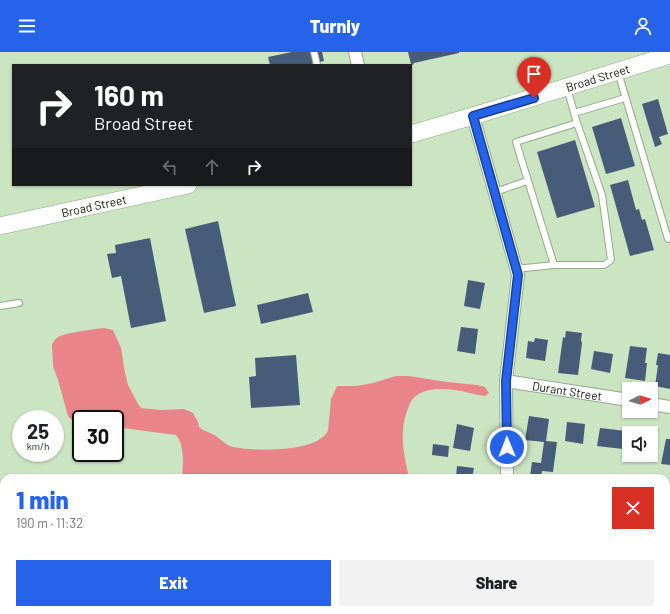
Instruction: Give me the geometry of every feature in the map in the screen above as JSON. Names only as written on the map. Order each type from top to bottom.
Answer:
[{"type":"main road","name":"Broad Street","points":[[412,134],[567,88],[666,55]]},
{"type":"main road","name":"Broad Street","points":[[0,226],[183,186]]},
{"type":"street","points":[[355,52],[358,64]]},
{"type":"street","points":[[473,116],[518,275],[506,381],[507,474]]},
{"type":"street","name":"Durant Street","points":[[506,381],[622,399]]},
{"type":"street","points":[[658,405],[670,407]]},
{"type":"lane","points":[[314,52],[317,64]]},
{"type":"lane","points":[[618,72],[668,239]]},
{"type":"lane","points":[[516,269],[554,265],[604,265],[611,260],[602,195],[567,88]]},
{"type":"lane","points":[[574,113],[625,98]]},
{"type":"lane","points":[[554,265],[516,142],[577,122]]},
{"type":"lane","points":[[495,192],[527,181]]},
{"type":"lane","points":[[0,306],[19,303]]},
{"type":"shaded area","points":[[104,328],[113,330],[121,348],[128,385],[141,408],[160,410],[184,409],[193,413],[199,427],[215,435],[227,445],[233,447],[284,449],[298,447],[321,438],[328,431],[331,399],[337,386],[356,386],[373,383],[396,376],[409,376],[477,385],[485,387],[489,393],[485,396],[450,389],[440,389],[424,391],[414,397],[407,411],[403,428],[404,453],[408,474],[182,474],[182,450],[179,439],[176,435],[124,428],[124,410],[72,410],[72,420],[68,416],[53,366],[52,344],[58,337],[80,331]]},
{"type":"building","points":[[292,52],[322,52],[324,61],[311,64],[270,64],[268,57]]},
{"type":"building","points":[[408,52],[459,52],[414,63],[413,65],[411,64]]},
{"type":"building","points":[[658,99],[668,134],[659,137],[662,144],[655,147],[642,104]]},
{"type":"building","points":[[621,118],[635,166],[606,174],[592,127]]},
{"type":"building","points":[[575,140],[595,207],[557,218],[537,152]]},
{"type":"building","points":[[628,180],[636,210],[639,209],[642,220],[645,219],[654,250],[630,256],[610,185]]},
{"type":"building","points":[[218,221],[236,306],[204,313],[185,229]]},
{"type":"building","points":[[150,238],[166,321],[131,328],[121,276],[112,278],[107,254],[116,253],[115,245]]},
{"type":"building","points":[[468,280],[485,283],[480,309],[464,306]]},
{"type":"building","points":[[308,293],[313,312],[261,324],[257,305]]},
{"type":"building","points":[[461,327],[478,329],[475,354],[457,351]]},
{"type":"building","points":[[566,331],[582,333],[578,375],[558,373],[563,337],[565,338]]},
{"type":"building","points":[[535,338],[548,340],[545,361],[526,358],[528,341],[534,342]]},
{"type":"building","points":[[630,346],[647,348],[645,381],[625,378]]},
{"type":"building","points":[[594,351],[613,354],[610,373],[591,369]]},
{"type":"building","points":[[658,353],[670,355],[670,389],[658,387],[658,382],[656,382],[658,365],[656,365]]},
{"type":"building","points":[[296,355],[300,405],[251,408],[249,377],[256,376],[255,358]]},
{"type":"building","points":[[529,416],[549,419],[546,441],[557,442],[553,472],[542,471],[542,474],[530,474],[532,462],[541,463],[544,442],[525,440]]},
{"type":"building","points":[[567,422],[585,424],[583,444],[565,441]]},
{"type":"building","points":[[457,424],[474,428],[470,451],[453,448]]},
{"type":"building","points":[[600,428],[622,431],[622,449],[597,446]]},
{"type":"building","points":[[666,439],[670,439],[670,465],[661,464]]},
{"type":"building","points":[[433,444],[449,446],[448,457],[432,455]]},
{"type":"building","points":[[457,466],[474,468],[473,474],[456,474]]},
{"type":"route","points":[[507,447],[506,381],[518,275],[473,116],[534,98]]}]
